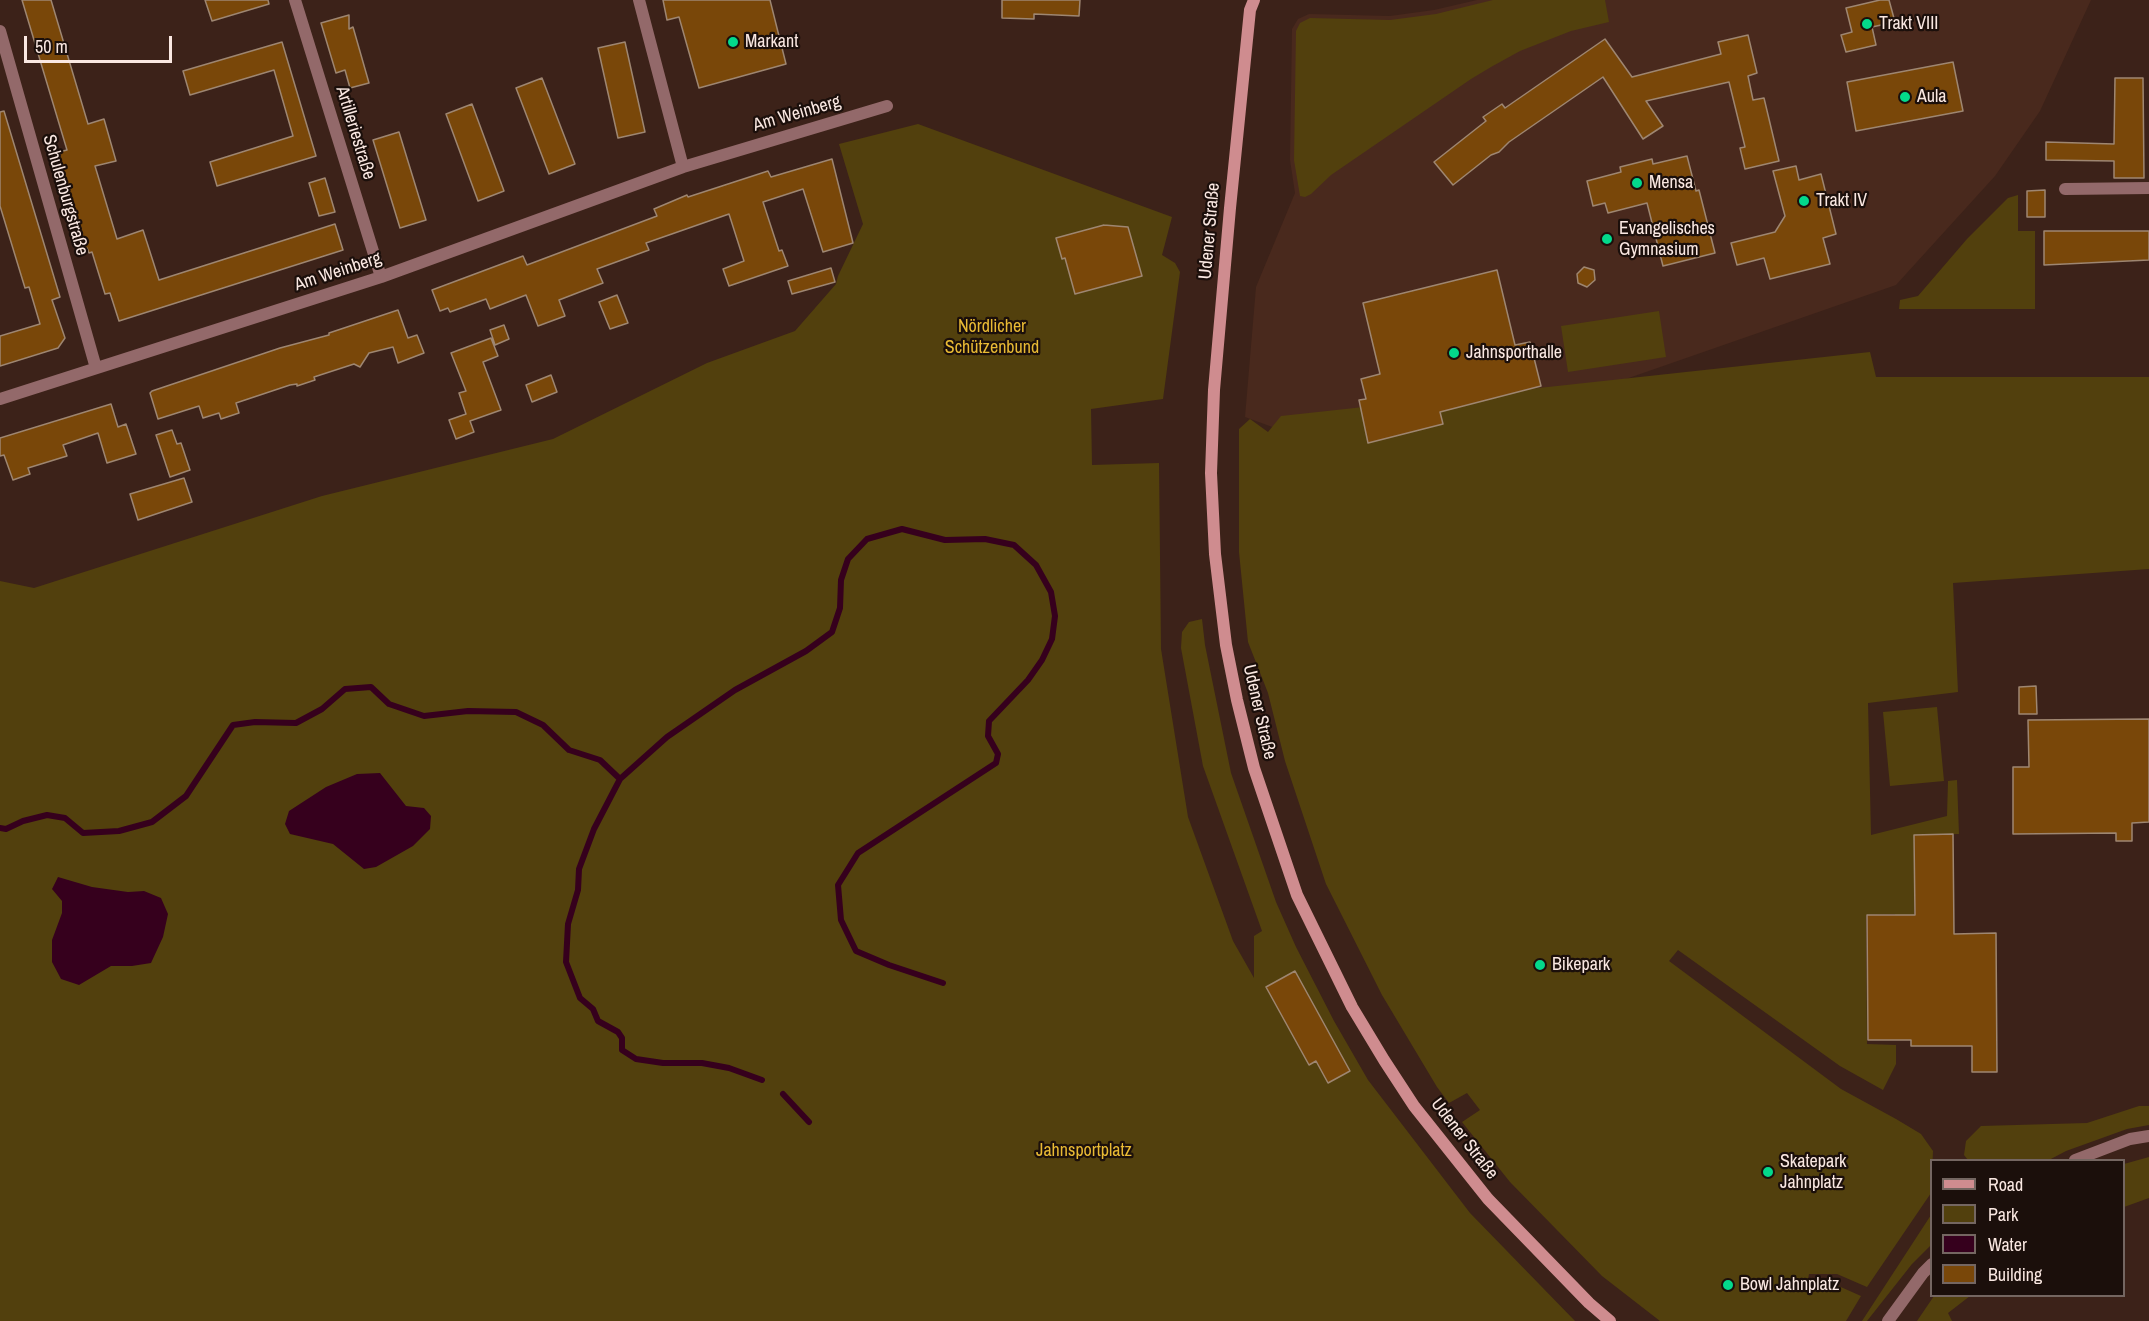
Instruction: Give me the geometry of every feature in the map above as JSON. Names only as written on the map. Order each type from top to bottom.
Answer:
[{"type":"main road","name":"Udener Straße","points":[[1254,0],[1250,10],[1214,390],[1211,473],[1215,554],[1226,645],[1254,768],[1297,895],[1353,1007],[1414,1106],[1488,1199],[1589,1303],[1610,1321]]},
{"type":"street","name":"Artilleriestraße","points":[[295,0],[381,278]]},
{"type":"street","points":[[639,0],[683,167]]},
{"type":"street","name":"Schulenburgstraße","points":[[0,31],[96,368]]},
{"type":"street","name":"Am Weinberg","points":[[0,399],[381,278],[683,167],[887,106]]},
{"type":"street","points":[[2065,189],[2149,188]]},
{"type":"street","points":[[2080,1159],[2130,1139],[2149,1136]]},
{"type":"street","points":[[1888,1321],[1930,1266]]},
{"type":"shaded area","name":"Evangelisches Gymnasium","points":[[1477,0],[2091,0],[2040,111],[1995,176],[1896,285],[1554,404],[1352,456],[1245,417],[1256,287],[1295,193],[1290,160],[1292,29],[1298,19],[1309,14],[1390,16],[1434,10]]},
{"type":"green space","points":[[1493,0],[1605,0],[1609,22],[1571,31],[1520,51],[1491,67],[1331,175],[1311,194],[1305,197],[1300,196],[1294,160],[1296,31],[1300,23],[1310,18],[1390,20],[1436,14]]},
{"type":"green space","points":[[918,124],[1172,217],[1162,255],[1175,263],[1180,272],[1163,399],[1091,409],[1092,465],[1159,463],[1161,649],[1188,817],[1233,941],[1254,978],[1254,936],[1262,931],[1203,766],[1181,648],[1182,632],[1189,622],[1202,619],[1205,645],[1231,773],[1276,902],[1334,1021],[1368,1080],[1470,1213],[1575,1321],[0,1321],[0,581],[34,588],[322,496],[553,439],[707,363],[795,331],[836,284],[863,224],[839,144]]},
{"type":"green space","points":[[2018,195],[2018,231],[2035,231],[2035,309],[1899,309],[1900,300],[1918,296],[1967,239],[2008,198]]},
{"type":"green space","points":[[1659,311],[1666,357],[1568,372],[1561,326]]},
{"type":"green space","points":[[1870,352],[1876,377],[2149,377],[2149,569],[1953,583],[1958,692],[1868,703],[1871,835],[1947,816],[1948,781],[1957,780],[1959,834],[1914,835],[1914,917],[1895,917],[1895,914],[1866,915],[1867,1044],[1896,1045],[1896,1064],[1883,1090],[1840,1066],[1678,950],[1669,961],[1841,1089],[1921,1134],[1933,1151],[1933,1159],[1930,1159],[1930,1194],[1867,1287],[1837,1274],[1809,1274],[1807,1285],[1834,1284],[1861,1296],[1846,1321],[1660,1321],[1602,1276],[1510,1182],[1462,1122],[1480,1110],[1467,1093],[1449,1103],[1437,1087],[1382,995],[1326,884],[1285,761],[1268,693],[1248,642],[1239,552],[1239,429],[1250,419],[1268,432],[1281,416]]},
{"type":"green space","points":[[1937,707],[1944,781],[1890,786],[1883,712]]},
{"type":"green space","points":[[2139,1106],[2149,1106],[2149,1125],[2127,1129],[2066,1151],[2051,1159],[1967,1159],[1964,1155],[1966,1141],[1981,1126],[2087,1123]]},
{"type":"green space","points":[[2149,1157],[2149,1198],[2125,1207],[2125,1164]]},
{"type":"green space","points":[[1930,1217],[1930,1246],[1912,1264],[1867,1321],[1862,1321]]},
{"type":"green space","points":[[1933,1297],[1969,1297],[1948,1313],[1952,1321],[1917,1321]]},
{"type":"water","points":[[380,773],[406,806],[424,808],[431,816],[430,829],[413,846],[376,867],[364,869],[333,844],[290,834],[285,824],[289,811],[326,787],[357,774]]},
{"type":"water","points":[[58,877],[92,887],[128,892],[144,891],[161,898],[168,914],[163,937],[151,963],[111,966],[79,985],[61,979],[52,962],[52,940],[62,913],[62,901],[52,889]]},
{"type":"building","points":[[22,0],[51,0],[88,124],[104,119],[116,161],[95,166],[117,239],[143,230],[159,280],[335,224],[343,250],[119,321],[110,293],[105,294],[92,252],[89,253],[87,248],[83,250],[55,158],[60,156],[59,152],[67,150]]},
{"type":"building","points":[[205,0],[268,0],[269,4],[212,21]]},
{"type":"building","name":"Markant","points":[[663,0],[770,0],[786,64],[699,88],[679,17],[667,20]]},
{"type":"building","points":[[1002,0],[1080,0],[1079,16],[1034,14],[1034,19],[1002,18]]},
{"type":"building","name":"Trakt VIII","points":[[1889,0],[1895,22],[1872,27],[1876,45],[1846,52],[1841,35],[1852,32],[1846,8]]},
{"type":"building","points":[[349,15],[349,29],[353,27],[369,83],[350,88],[345,70],[336,73],[321,23]]},
{"type":"building","points":[[1748,35],[1757,73],[1748,76],[1753,100],[1764,98],[1779,161],[1745,169],[1740,148],[1745,147],[1729,82],[1646,101],[1663,126],[1643,139],[1603,77],[1509,142],[1499,152],[1491,155],[1453,185],[1434,162],[1486,121],[1483,117],[1502,104],[1505,108],[1605,39],[1632,77],[1721,54],[1718,42]]},
{"type":"building","points":[[282,42],[316,156],[217,186],[210,162],[293,136],[274,70],[190,95],[183,71]]},
{"type":"building","points":[[625,42],[645,132],[618,138],[598,48]]},
{"type":"building","name":"Aula","points":[[1953,62],[1963,111],[1856,131],[1847,82]]},
{"type":"building","points":[[542,78],[575,164],[549,174],[516,88]]},
{"type":"building","points":[[2115,78],[2143,78],[2144,178],[2114,178],[2114,161],[2046,160],[2046,142],[2114,144]]},
{"type":"building","points":[[472,104],[504,191],[478,201],[446,114]]},
{"type":"building","points":[[4,111],[60,297],[52,300],[65,338],[58,348],[0,366],[0,336],[40,324],[29,287],[25,288],[0,206],[0,112]]},
{"type":"building","points":[[399,132],[426,220],[400,228],[373,140]]},
{"type":"building","points":[[1687,156],[1696,191],[1699,190],[1715,253],[1663,266],[1647,203],[1608,213],[1605,203],[1593,206],[1587,181],[1621,172],[1620,167],[1652,159],[1653,164]]},
{"type":"building","points":[[832,159],[853,243],[823,252],[803,189],[763,202],[779,251],[782,250],[788,266],[729,286],[723,269],[744,261],[729,214],[646,243],[649,250],[597,269],[603,283],[559,300],[565,316],[538,326],[526,295],[490,309],[486,299],[450,312],[448,308],[440,311],[432,290],[523,256],[527,265],[657,216],[654,209],[687,195],[688,197],[768,171],[771,177]]},
{"type":"building","name":"Trakt IV","points":[[1796,166],[1799,180],[1821,174],[1836,234],[1823,238],[1830,264],[1770,279],[1764,258],[1737,265],[1731,243],[1775,232],[1785,216],[1773,171]]},
{"type":"building","points":[[325,178],[335,212],[319,216],[309,183]]},
{"type":"building","points":[[2045,190],[2045,217],[2027,217],[2027,191]]},
{"type":"building","points":[[1104,225],[1128,227],[1142,276],[1075,294],[1065,258],[1062,259],[1056,238]]},
{"type":"building","points":[[2044,231],[2149,231],[2149,260],[2044,265]]},
{"type":"building","points":[[1584,267],[1594,270],[1595,280],[1587,287],[1578,283],[1577,274]]},
{"type":"building","points":[[831,268],[835,282],[792,294],[788,281]]},
{"type":"building","name":"Jahnsporthalle","points":[[1497,270],[1515,345],[1530,342],[1541,386],[1440,412],[1443,424],[1368,443],[1359,400],[1366,399],[1361,379],[1380,374],[1363,303]]},
{"type":"building","points":[[617,295],[628,323],[610,329],[599,302]]},
{"type":"building","points":[[398,310],[408,338],[417,335],[424,353],[398,363],[393,347],[369,353],[360,367],[354,364],[314,377],[315,380],[297,386],[297,384],[290,385],[236,403],[239,413],[221,419],[219,413],[203,418],[199,406],[158,419],[150,393],[152,391],[280,348],[329,335],[329,333]]},
{"type":"building","points":[[504,325],[509,339],[495,345],[490,330]]},
{"type":"building","points":[[491,338],[498,356],[483,362],[501,410],[470,421],[474,432],[456,439],[449,420],[466,414],[459,393],[466,391],[451,353]]},
{"type":"building","points":[[551,375],[557,392],[532,402],[526,385]]},
{"type":"building","points":[[111,404],[118,427],[126,424],[136,454],[107,463],[98,433],[63,445],[67,456],[28,468],[30,474],[13,480],[4,455],[0,456],[0,438]]},
{"type":"building","points":[[172,430],[177,444],[181,443],[190,470],[170,477],[156,435]]},
{"type":"building","points":[[184,478],[192,502],[138,520],[130,494]]},
{"type":"building","points":[[2036,686],[2037,714],[2019,714],[2019,687]]},
{"type":"building","points":[[2149,719],[2149,822],[2132,823],[2132,841],[2116,841],[2116,833],[2013,834],[2013,767],[2029,767],[2028,720]]},
{"type":"building","points":[[1953,834],[1954,934],[1996,933],[1997,1072],[1972,1072],[1972,1046],[1911,1046],[1911,1040],[1868,1040],[1867,915],[1915,915],[1914,835]]},
{"type":"building","points":[[1295,971],[1350,1071],[1328,1083],[1316,1061],[1309,1065],[1266,987]]},
{"type":"waterway","points":[[762,1080],[729,1068],[702,1063],[663,1063],[636,1059],[622,1050],[622,1038],[618,1032],[598,1021],[593,1009],[580,998],[566,962],[568,924],[578,890],[579,869],[594,829],[620,779],[667,737],[735,690],[806,651],[832,632],[840,608],[841,580],[848,559],[867,539],[902,529],[945,540],[985,539],[1014,545],[1036,565],[1051,592],[1055,616],[1052,639],[1042,660],[1028,680],[989,721],[988,736],[998,754],[996,763],[858,853],[838,885],[841,920],[856,951],[943,983]]},
{"type":"waterway","points":[[0,828],[6,829],[23,821],[47,815],[65,818],[83,833],[119,831],[152,822],[186,796],[233,725],[255,722],[296,723],[322,709],[345,689],[371,687],[389,704],[424,716],[468,711],[516,712],[543,725],[569,750],[600,760],[620,779]]},
{"type":"waterway","points":[[783,1094],[809,1122]]},
{"type":"place","name":"Trakt VIII","points":[[1867,24]]},
{"type":"place","name":"Markant","points":[[733,42]]},
{"type":"place","name":"Aula","points":[[1905,97]]},
{"type":"place","name":"Mensa","points":[[1637,183]]},
{"type":"place","name":"Trakt IV","points":[[1804,201]]},
{"type":"place","name":"Evangelisches Gymnasium","points":[[1607,239]]},
{"type":"place","name":"Jahnsporthalle","points":[[1454,353]]},
{"type":"place","name":"Bikepark","points":[[1540,965]]},
{"type":"place","name":"Skatepark Jahnplatz","points":[[1768,1172]]},
{"type":"place","name":"Bowl Jahnplatz","points":[[1728,1285]]},
{"type":"park label","name":"Nördlicher Schützenbund","points":[[992,337]]},
{"type":"park label","name":"Jahnsportplatz","points":[[1084,1151]]}]
